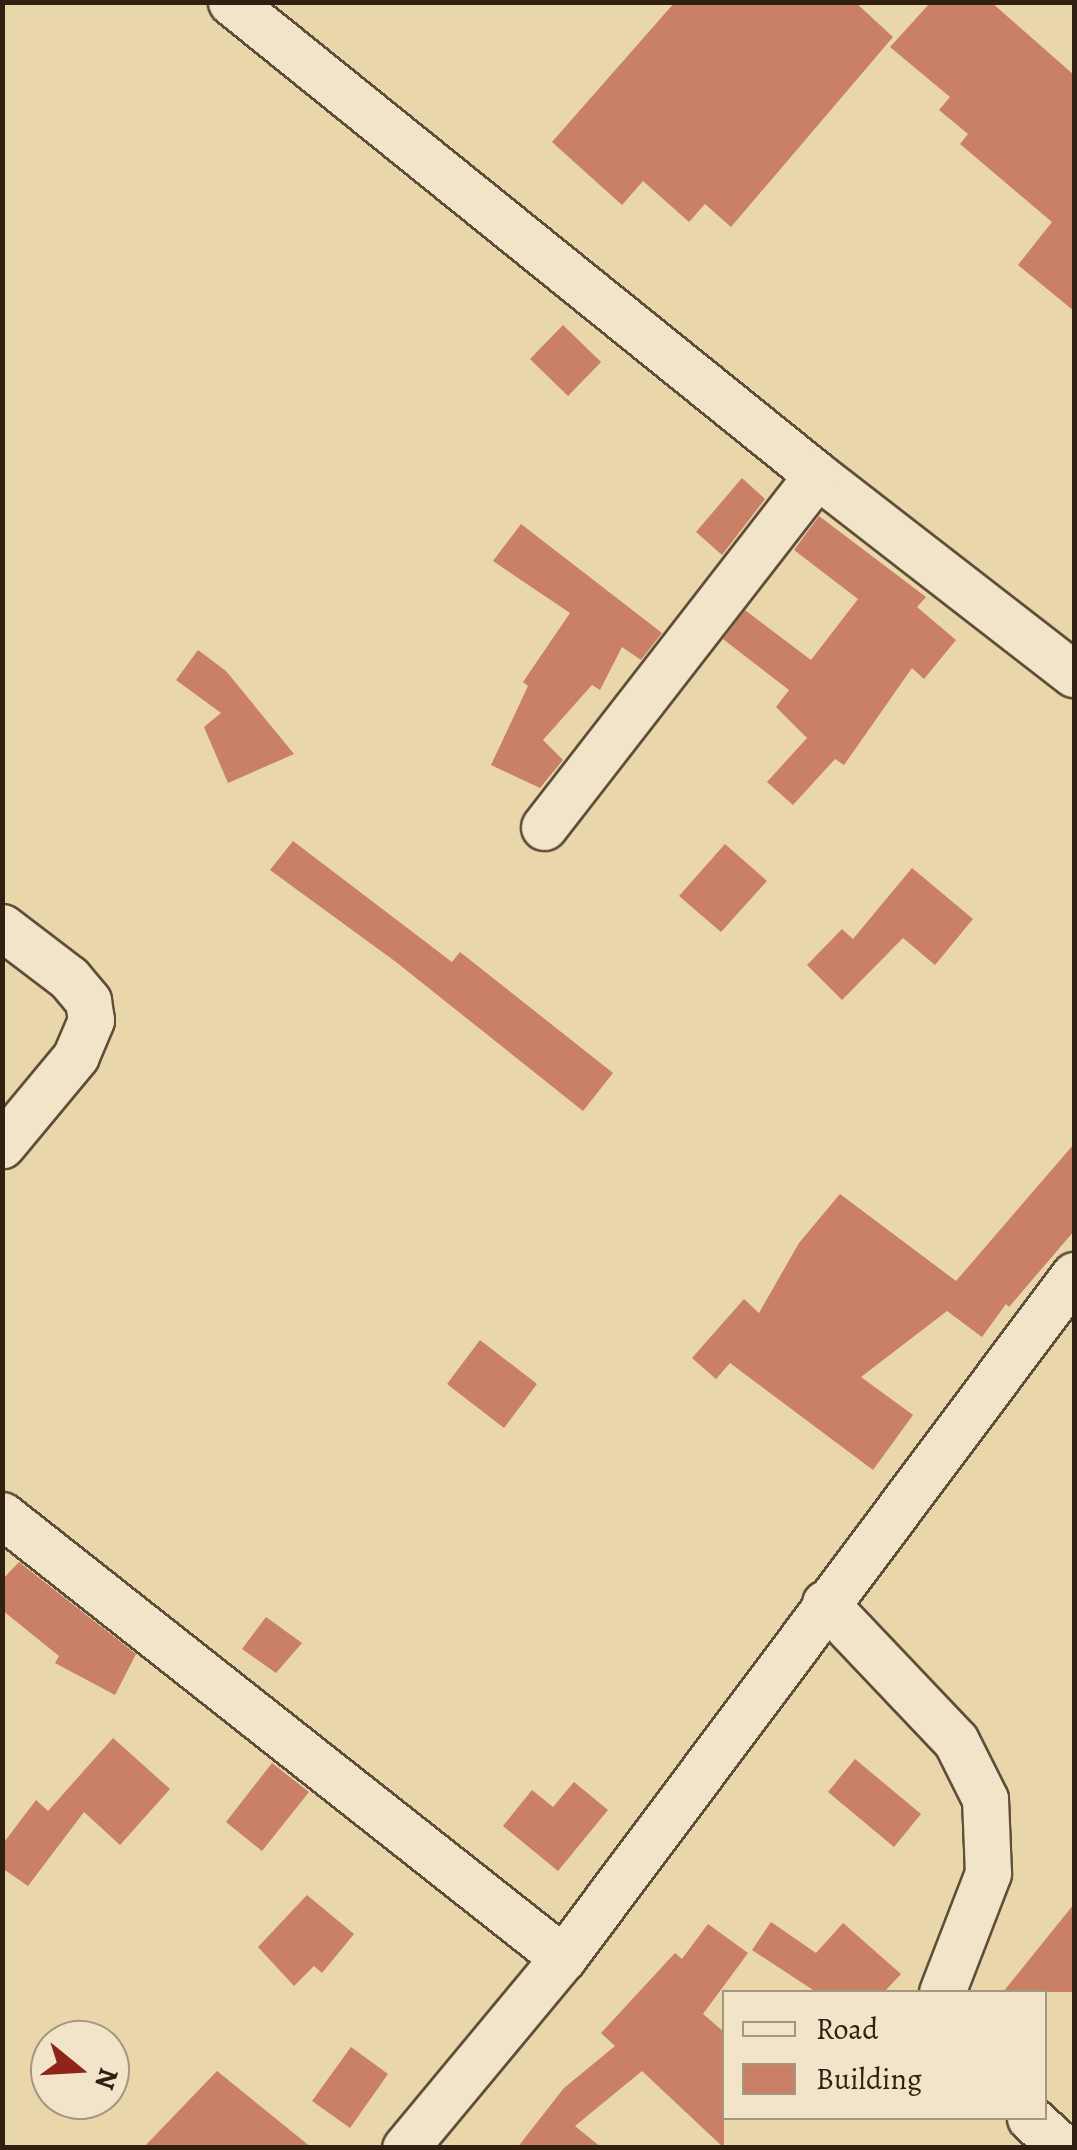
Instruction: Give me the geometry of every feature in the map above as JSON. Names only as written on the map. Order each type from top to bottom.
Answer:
[{"type":"street","points":[[231,2],[817,475],[1074,674]]},
{"type":"street","points":[[544,827],[817,475]]},
{"type":"street","points":[[2,927],[69,978],[88,1001],[91,1020],[76,1056],[2,1145]]},
{"type":"street","points":[[405,2148],[563,1958],[825,1602],[1074,1275]]},
{"type":"street","points":[[2,1515],[563,1958]]},
{"type":"street","points":[[825,1602],[956,1741],[985,1799],[988,1873],[943,1990]]},
{"type":"street","points":[[1032,2120],[1063,2148]]},
{"type":"building","points":[[675,2],[855,2],[893,37],[731,227],[705,204],[689,222],[643,181],[622,205],[552,142]]},
{"type":"building","points":[[931,2],[991,2],[1074,75],[1074,311],[1018,265],[1052,222],[960,144],[968,134],[939,110],[950,97],[890,47]]},
{"type":"building","points":[[563,325],[601,362],[568,396],[530,359]]},
{"type":"building","points":[[742,478],[765,499],[722,555],[696,532]]},
{"type":"building","points":[[819,516],[926,597],[917,607],[956,640],[924,679],[912,668],[844,765],[835,759],[793,805],[767,782],[807,738],[776,707],[789,690],[723,639],[745,610],[811,660],[858,599],[794,550]]},
{"type":"building","points":[[521,524],[662,633],[641,660],[622,647],[600,690],[592,685],[543,740],[563,760],[540,788],[491,765],[528,686],[523,682],[570,613],[493,561]]},
{"type":"building","points":[[198,650],[226,671],[294,754],[228,783],[204,727],[221,713],[176,680]]},
{"type":"building","points":[[293,841],[452,962],[460,952],[613,1073],[583,1111],[396,962],[270,870]]},
{"type":"building","points":[[725,844],[767,881],[721,932],[679,896]]},
{"type":"building","points":[[912,868],[973,919],[935,965],[903,938],[842,1000],[807,965],[842,929],[853,939]]},
{"type":"building","points":[[1074,1144],[1074,1231],[1009,1307],[1006,1304],[982,1337],[947,1311],[861,1377],[913,1415],[873,1470],[730,1363],[716,1379],[692,1358],[744,1299],[759,1313],[799,1243],[840,1194],[956,1281]]},
{"type":"building","points":[[480,1340],[537,1384],[504,1428],[447,1384]]},
{"type":"building","points":[[19,1562],[136,1654],[115,1695],[55,1663],[59,1656],[2,1610],[2,1580]]},
{"type":"building","points":[[266,1617],[302,1643],[276,1673],[242,1649]]},
{"type":"building","points":[[113,1738],[170,1789],[120,1845],[84,1812],[28,1886],[2,1868],[2,1845],[36,1800],[48,1811]]},
{"type":"building","points":[[855,1759],[921,1814],[894,1847],[828,1792]]},
{"type":"building","points":[[272,1763],[309,1792],[262,1851],[226,1822]]},
{"type":"building","points":[[574,1782],[608,1810],[558,1871],[503,1826],[532,1790],[553,1807]]},
{"type":"building","points":[[307,1895],[354,1934],[322,1973],[314,1966],[294,1986],[258,1947]]},
{"type":"building","points":[[1074,1904],[1074,1992],[1005,1990]]},
{"type":"building","points":[[771,1922],[816,1953],[843,1923],[901,1974],[886,1990],[813,1990],[752,1950]]},
{"type":"building","points":[[708,1924],[748,1953],[703,2014],[722,2030],[724,2148],[642,2071],[575,2126],[602,2148],[517,2148],[564,2088],[615,2046],[601,2033],[675,1953],[682,1959]]},
{"type":"building","points":[[351,2047],[388,2074],[350,2128],[312,2101]]},
{"type":"building","points":[[217,2071],[312,2148],[143,2148]]}]
